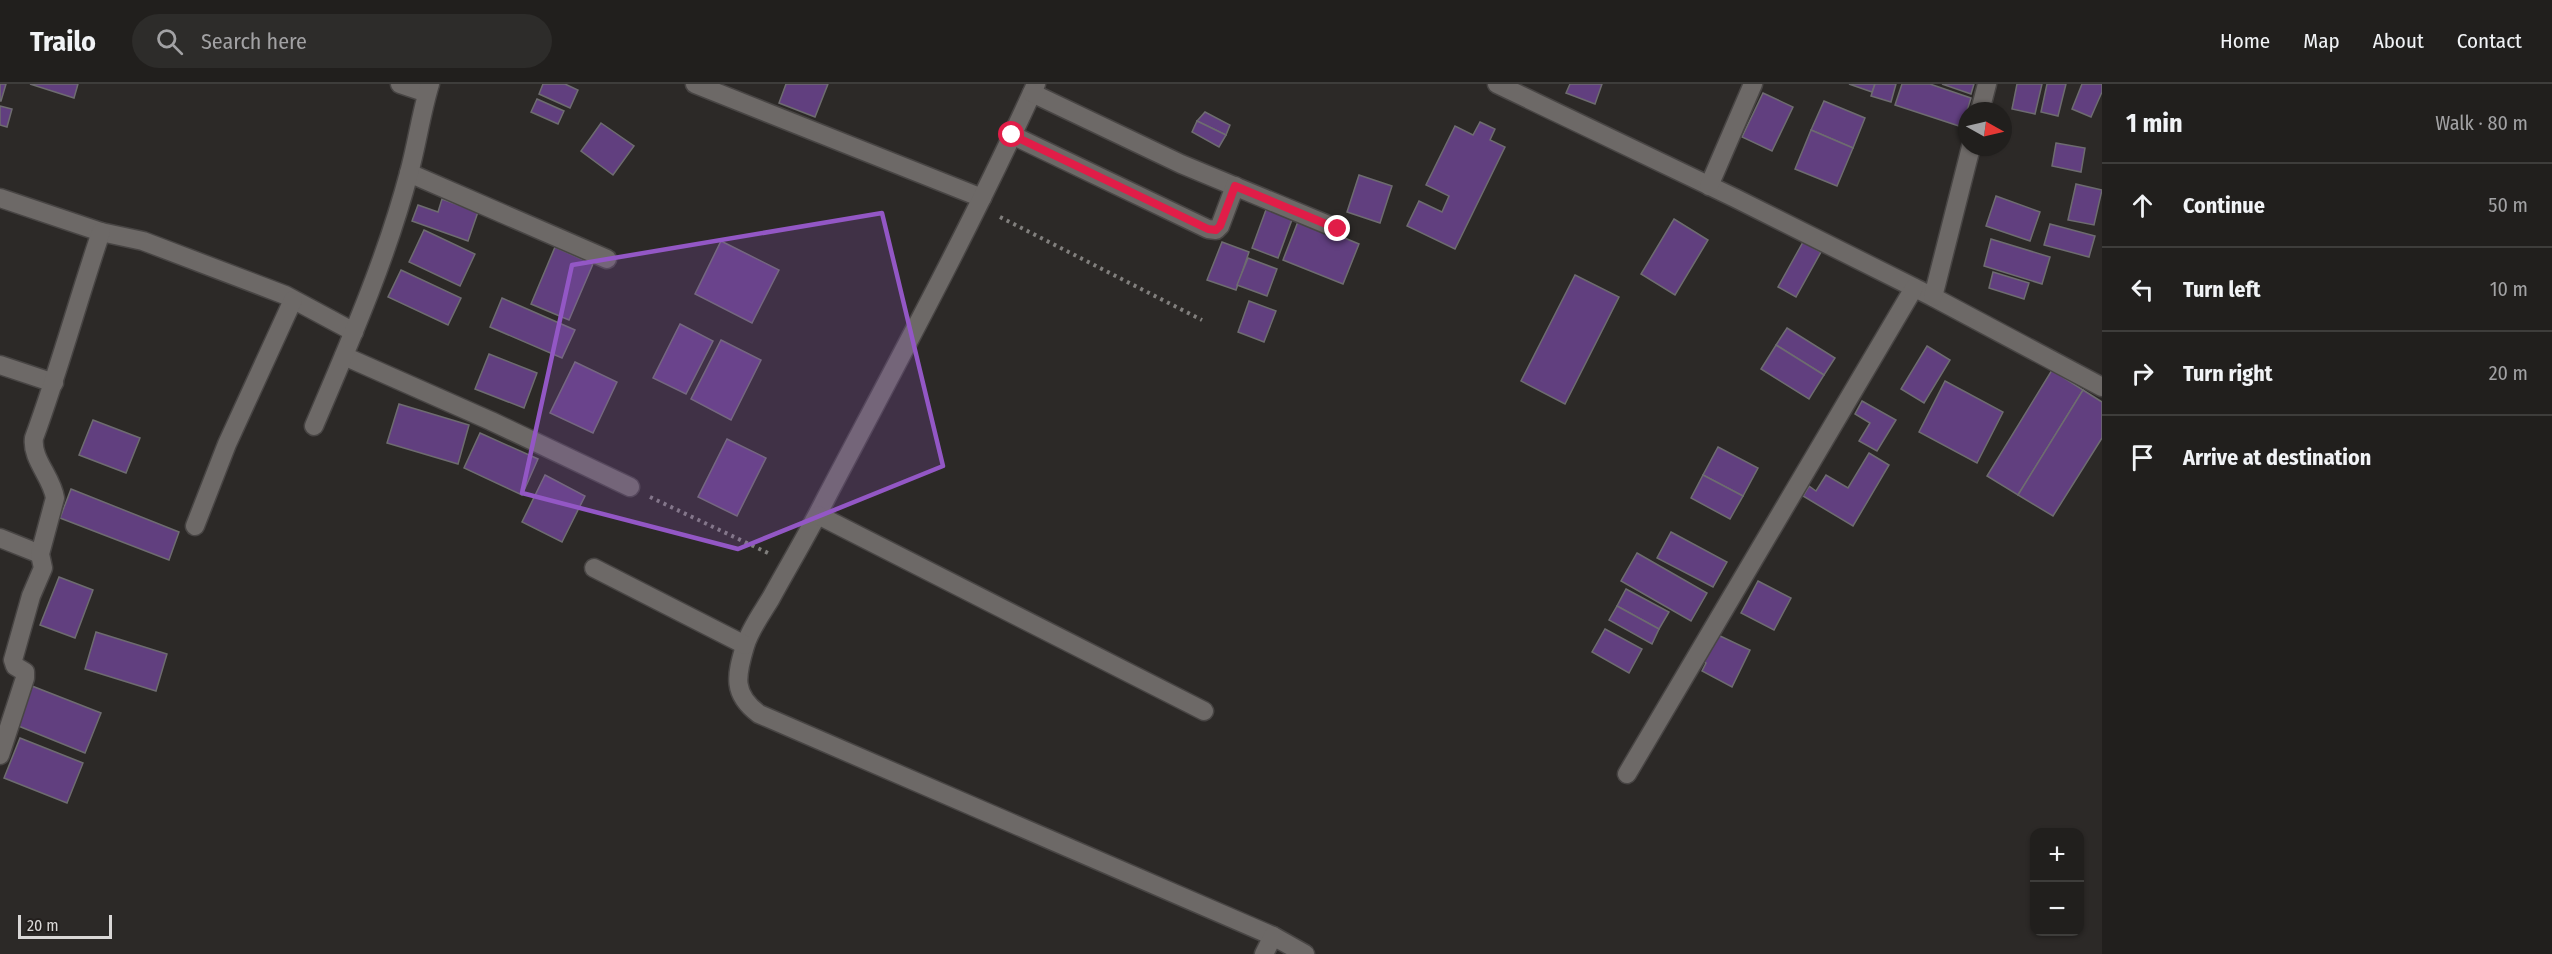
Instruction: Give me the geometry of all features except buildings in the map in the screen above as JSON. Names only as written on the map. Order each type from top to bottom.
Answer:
[{"type":"street","points":[[314,426],[354,332],[392,228],[409,173],[428,88],[400,84]]},
{"type":"street","points":[[695,84],[980,202]]},
{"type":"street","points":[[1497,84],[1933,297],[2102,387]]},
{"type":"street","points":[[1708,186],[1753,84]]},
{"type":"street","points":[[1982,102],[1987,84]]},
{"type":"street","points":[[1305,954],[1273,936],[759,714],[747,705],[739,694],[738,681],[746,645],[818,514],[980,202],[1034,88],[1235,186],[1338,229]]},
{"type":"street","points":[[1012,135],[1208,229],[1216,230],[1220,226],[1235,186]]},
{"type":"street","points":[[1933,297],[1969,156]]},
{"type":"street","points":[[409,173],[607,260]]},
{"type":"street","points":[[0,198],[101,232],[143,241],[293,300],[354,332]]},
{"type":"street","points":[[0,755],[25,678],[25,672],[15,666],[13,660],[31,596],[43,567],[40,554],[55,498],[54,489],[33,446],[101,232]]},
{"type":"street","points":[[1627,774],[1914,288]]},
{"type":"street","points":[[195,526],[227,444],[293,300]]},
{"type":"street","points":[[344,356],[492,421],[630,487]]},
{"type":"street","points":[[0,365],[54,383]]},
{"type":"street","points":[[818,514],[1204,711]]},
{"type":"street","points":[[0,538],[40,554]]},
{"type":"street","points":[[594,568],[746,645]]},
{"type":"street","points":[[1264,954],[1273,936]]},
{"type":"path","points":[[980,202],[1202,320]]},
{"type":"path","points":[[630,487],[790,563]]},
{"type":"highlighted area","points":[[882,213],[943,466],[738,549],[522,493],[572,265]]},
{"type":"route","points":[[1012,135],[1208,229],[1216,230],[1220,226],[1235,186],[1338,229]]}]
